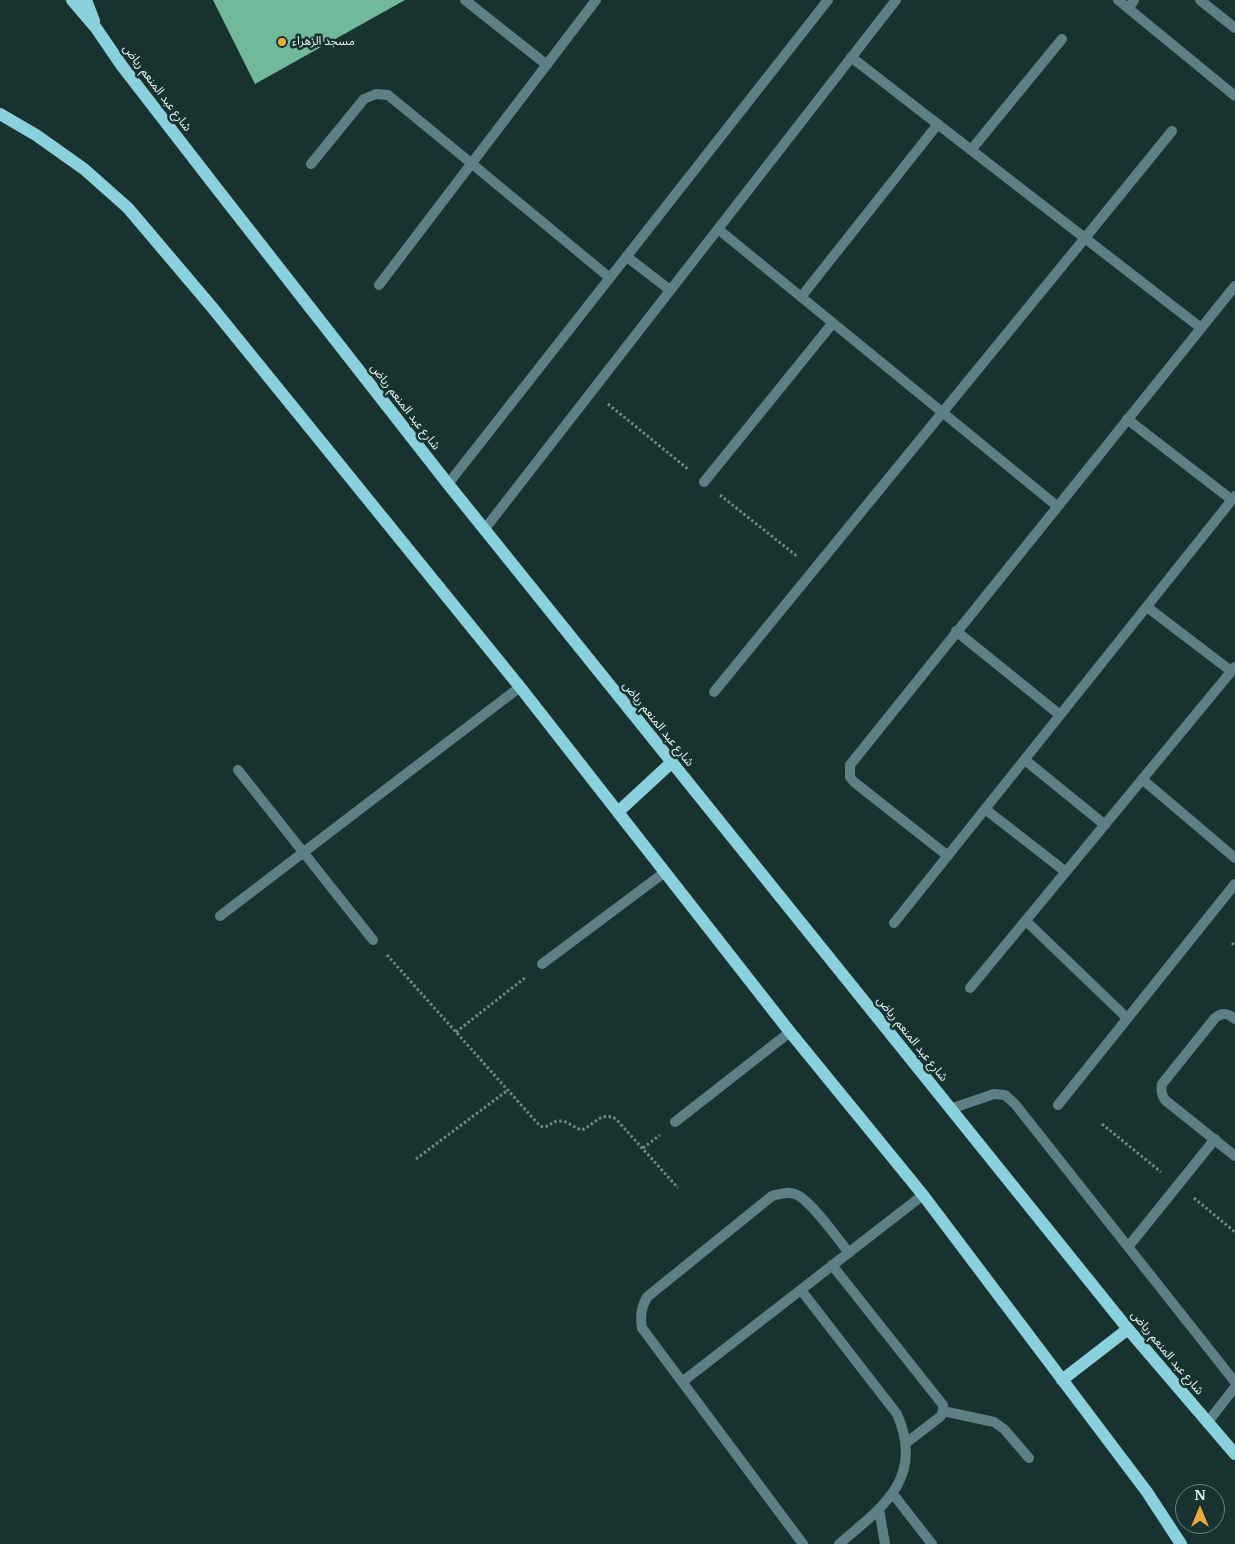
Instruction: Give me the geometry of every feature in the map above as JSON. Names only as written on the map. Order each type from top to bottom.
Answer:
[{"type":"main road","name":"شارع عبد المنعم رياض","points":[[72,0],[96,28],[122,66],[484,530],[1128,1329],[1235,1454]]},
{"type":"main road","points":[[86,0],[96,28]]},
{"type":"main road","points":[[0,114],[36,135],[84,168],[128,208],[218,313],[520,688],[790,1032],[923,1195],[1147,1492],[1181,1544]]},
{"type":"main road","points":[[0,124],[36,135]]},
{"type":"main road","points":[[618,812],[671,763]]},
{"type":"main road","points":[[1062,1380],[1128,1329]]},
{"type":"street","points":[[465,0],[546,65]]},
{"type":"street","points":[[379,285],[596,0]]},
{"type":"street","points":[[448,484],[828,0]]},
{"type":"street","points":[[484,530],[896,0]]},
{"type":"street","points":[[1118,0],[1132,4],[1235,96]]},
{"type":"street","points":[[1200,0],[1235,28]]},
{"type":"street","points":[[971,150],[1062,39]]},
{"type":"street","points":[[851,57],[1201,328]]},
{"type":"street","points":[[311,164],[364,100],[376,94],[388,95],[610,278]]},
{"type":"street","points":[[801,297],[938,124]]},
{"type":"street","points":[[714,692],[1172,131]]},
{"type":"street","points":[[718,229],[1057,506]]},
{"type":"street","points":[[627,257],[670,290]]},
{"type":"street","points":[[948,856],[854,782],[849,771],[852,760],[1235,286]]},
{"type":"street","points":[[704,482],[832,324]]},
{"type":"street","points":[[894,923],[1233,498],[1127,419]]},
{"type":"street","points":[[970,988],[1233,669],[1147,607]]},
{"type":"street","points":[[956,631],[1060,715]]},
{"type":"street","points":[[220,916],[520,688]]},
{"type":"street","points":[[1025,760],[1105,825]]},
{"type":"street","points":[[238,770],[373,940]]},
{"type":"street","points":[[1142,779],[1235,858]]},
{"type":"street","points":[[985,809],[1066,872]]},
{"type":"street","points":[[542,964],[665,872]]},
{"type":"street","points":[[1058,1104],[1235,884]]},
{"type":"street","points":[[1026,921],[1127,1018]]},
{"type":"street","points":[[1235,1019],[1226,1014],[1220,1014],[1215,1018],[1162,1084],[1161,1089],[1165,1100],[1235,1156]]},
{"type":"street","points":[[675,1122],[790,1032]]},
{"type":"street","points":[[950,1109],[994,1094],[1005,1095],[1015,1104],[1235,1382]]},
{"type":"street","points":[[1128,1247],[1214,1139]]},
{"type":"street","points":[[803,1544],[642,1328],[640,1317],[642,1306],[647,1297],[772,1196],[783,1192],[795,1194],[806,1200],[849,1253]]},
{"type":"street","points":[[682,1382],[923,1195]]},
{"type":"street","points":[[832,1265],[943,1405],[943,1411],[940,1416],[906,1443]]},
{"type":"street","points":[[801,1290],[897,1414],[903,1428],[906,1443],[903,1472],[893,1494],[839,1544]]},
{"type":"street","points":[[1207,1423],[1235,1387]]},
{"type":"street","points":[[943,1411],[994,1422],[1004,1430],[1029,1458]]},
{"type":"street","points":[[893,1494],[932,1544]]},
{"type":"street","points":[[879,1509],[886,1544]]},
{"type":"path","points":[[373,940],[540,1126],[545,1128],[554,1121],[560,1120],[582,1130],[602,1117],[609,1115],[616,1119],[678,1188]]},
{"type":"path","points":[[456,1032],[542,964]]},
{"type":"path","points":[[416,1159],[508,1090]]},
{"type":"building","name":"مسجد الزهراء","points":[[213,0],[405,0],[255,84]]},
{"type":"place","name":"مسجد الزهراء","points":[[282,42]]}]
